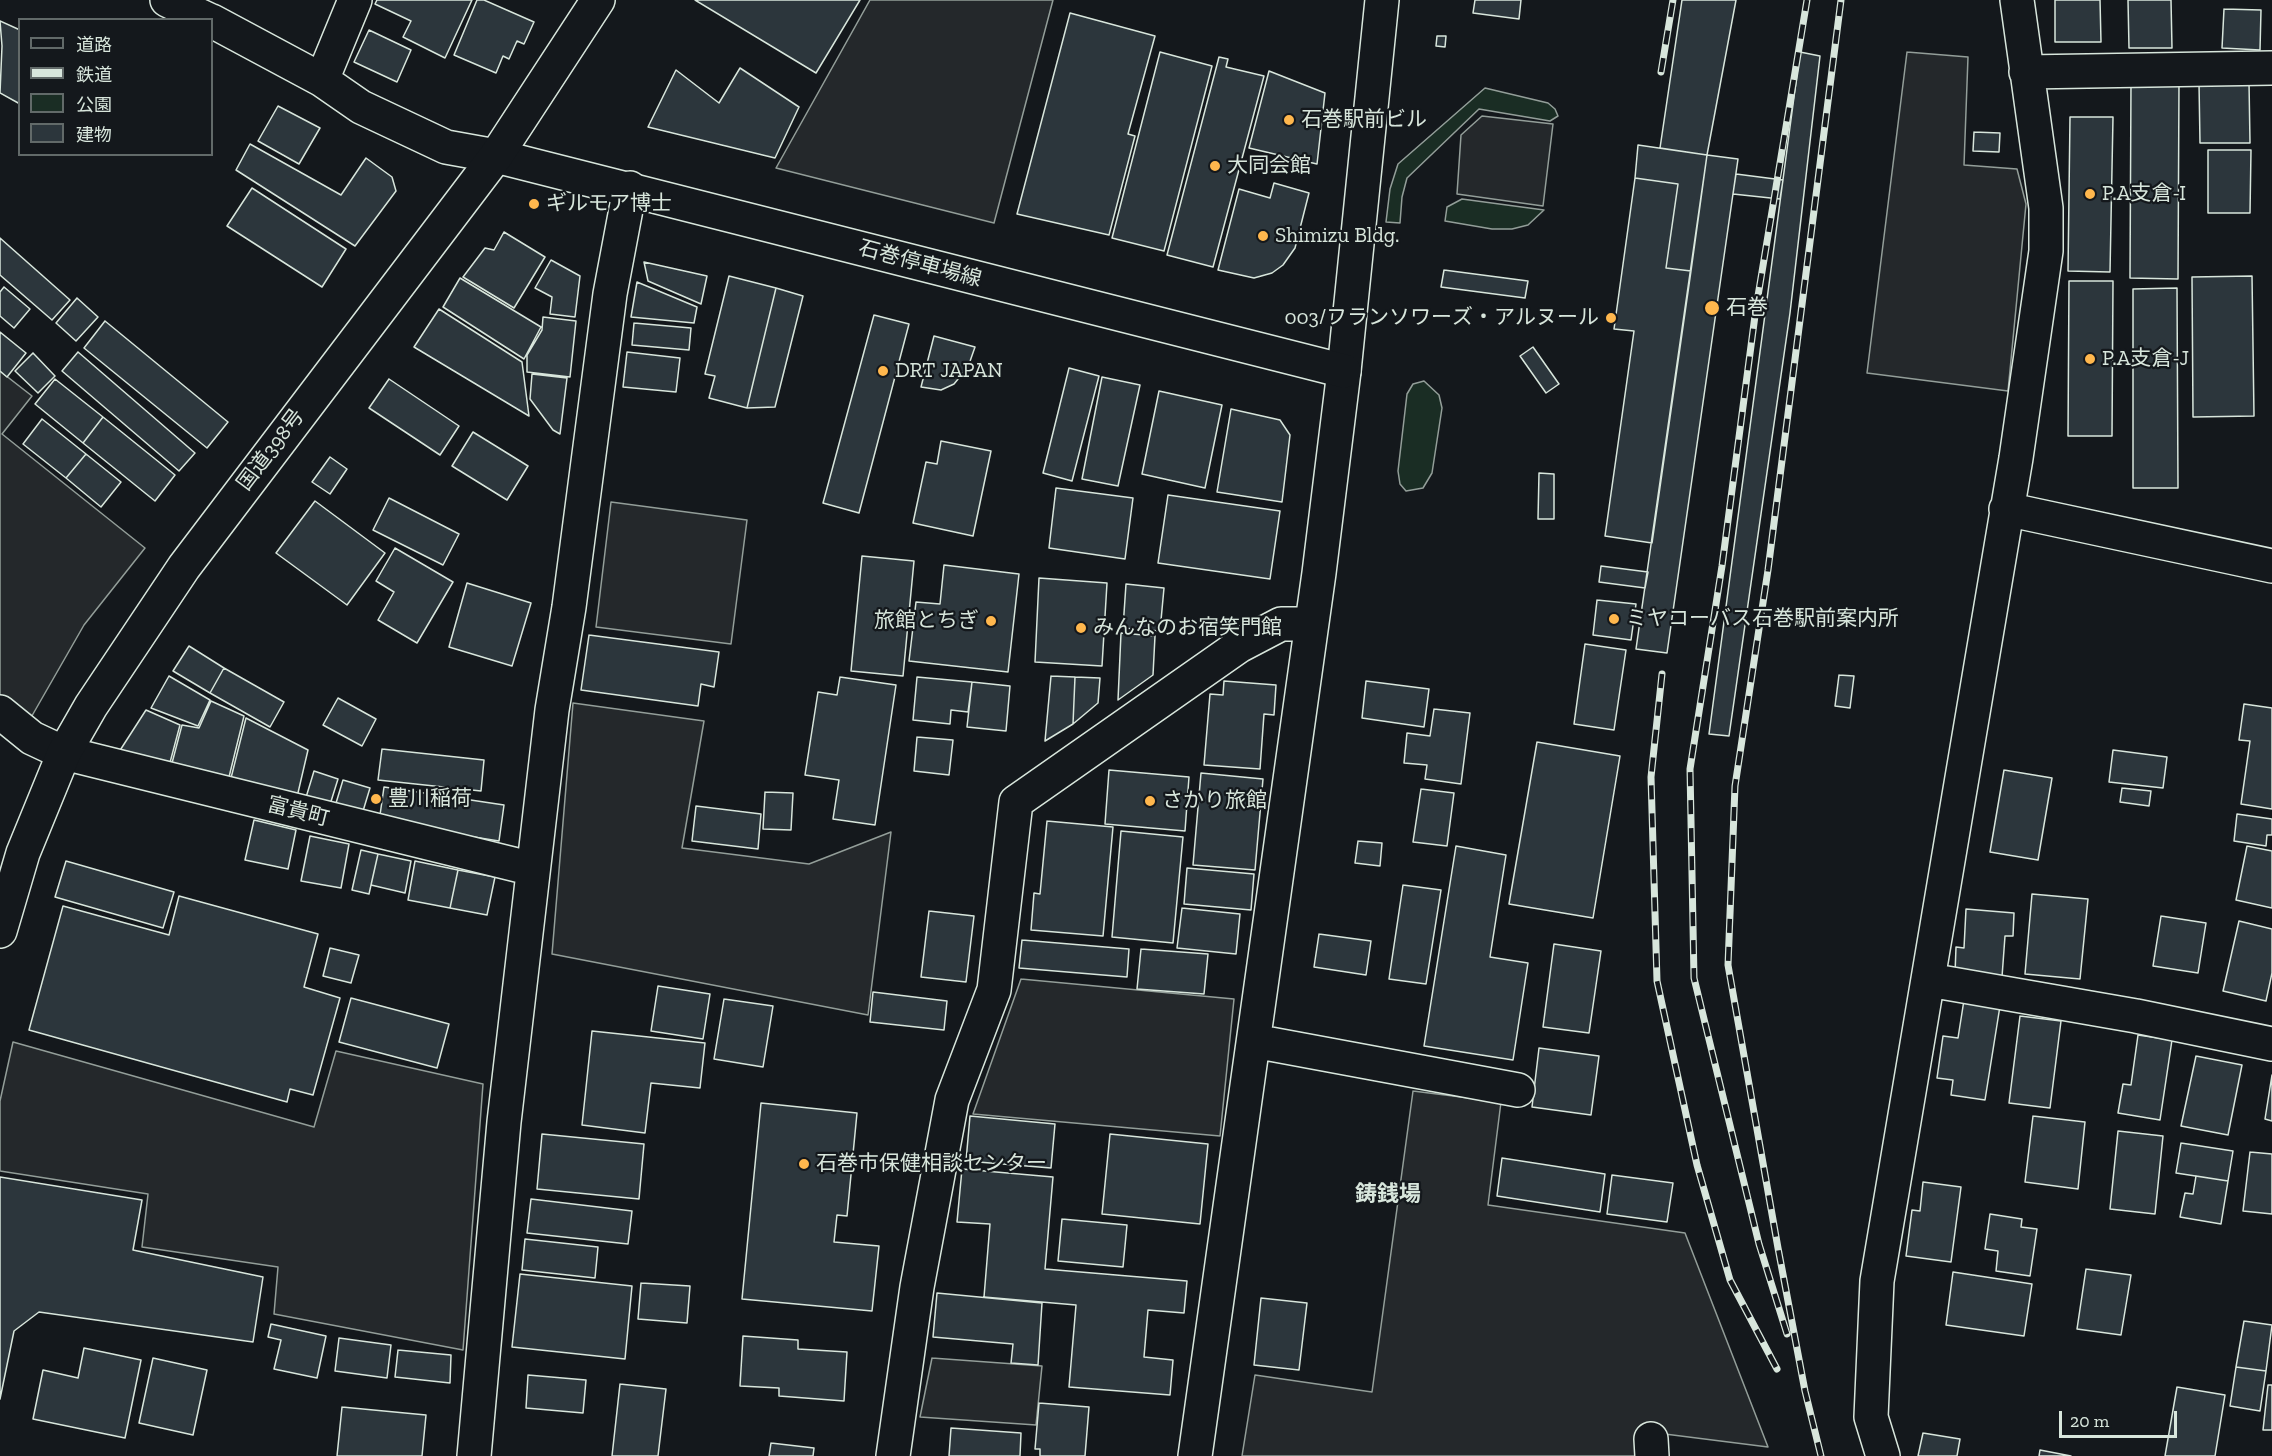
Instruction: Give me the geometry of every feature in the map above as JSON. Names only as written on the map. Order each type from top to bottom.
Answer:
[{"type":"main road","name":"石巻停車場線","points":[[167,0],[206,18]]},
{"type":"main road","points":[[322,80],[355,0]]},
{"type":"main road","name":"国道398号","points":[[0,931],[23,853],[64,753],[91,706],[184,567],[496,156],[598,0]]},
{"type":"main road","points":[[1195,1456],[1254,1041],[1344,371],[1382,0]]},
{"type":"main road","points":[[1883,1456],[1871,1417],[1877,1281],[1929,980],[2046,251],[2046,208],[2017,0]]},
{"type":"main road","name":"石巻停車場線","points":[[213,22],[322,80],[361,107],[446,147],[496,156],[630,188],[1344,371]]},
{"type":"main road","points":[[2026,72],[2272,68]]},
{"type":"main road","points":[[474,1456],[504,1122],[552,710],[569,607],[610,294],[630,188]]},
{"type":"main road","points":[[2006,510],[2272,566]]},
{"type":"main road","points":[[893,1456],[917,1287],[951,1100],[994,990],[1016,802],[1239,646],[1281,624],[1311,624]]},
{"type":"main road","name":"富貴町","points":[[0,712],[32,738],[64,753],[533,868]]},
{"type":"main road","points":[[1929,980],[2136,1016],[2272,1044]]},
{"type":"main road","points":[[1254,1041],[1518,1090]]},
{"type":"green space","points":[[1485,88],[1548,103],[1555,109],[1558,116],[1550,121],[1479,109],[1407,178],[1402,197],[1400,223],[1386,222],[1390,189],[1398,164]]},
{"type":"green space","points":[[1462,199],[1544,210],[1528,225],[1512,229],[1492,229],[1445,221],[1447,207]]},
{"type":"green space","points":[[1424,381],[1439,395],[1442,408],[1432,473],[1423,488],[1406,491],[1400,484],[1398,471],[1407,394],[1413,384]]},
{"type":"shaded area","points":[[870,0],[1053,0],[994,223],[776,168]]},
{"type":"shaded area","points":[[1907,52],[1968,57],[1964,165],[2017,169],[2026,204],[2008,391],[1867,373]]},
{"type":"shaded area","points":[[1482,116],[1553,124],[1543,206],[1457,194],[1461,135]]},
{"type":"shaded area","points":[[0,371],[32,396],[2,434],[145,548],[84,625],[29,721],[0,697]]},
{"type":"shaded area","points":[[611,502],[747,520],[731,644],[596,627]]},
{"type":"shaded area","points":[[573,703],[704,721],[682,848],[809,864],[891,832],[868,1015],[552,954]]},
{"type":"shaded area","points":[[1021,979],[1234,999],[1220,1136],[973,1114]]},
{"type":"shaded area","points":[[13,1042],[314,1127],[336,1051],[483,1084],[463,1350],[274,1314],[278,1267],[142,1247],[148,1194],[0,1171],[0,1101]]},
{"type":"shaded area","points":[[1413,1091],[1501,1102],[1488,1205],[1685,1233],[1768,1447],[1641,1431],[1642,1456],[1242,1456],[1255,1375],[1372,1392]]},
{"type":"shaded area","points":[[932,1358],[1042,1366],[1036,1425],[920,1417]]},
{"type":"building","points":[[377,0],[472,0],[445,58],[403,37],[411,21],[375,4]]},
{"type":"building","points":[[477,0],[484,0],[534,22],[524,44],[517,41],[509,59],[503,56],[496,73],[454,55]]},
{"type":"building","points":[[695,0],[860,0],[816,73]]},
{"type":"building","points":[[1475,0],[1521,0],[1519,19],[1473,13]]},
{"type":"building","points":[[1682,0],[1736,0],[1707,155],[1660,148]]},
{"type":"building","points":[[2055,0],[2100,0],[2101,42],[2055,42]]},
{"type":"building","points":[[2128,0],[2171,0],[2172,48],[2129,48]]},
{"type":"building","points":[[2224,9],[2261,10],[2260,50],[2222,48]]},
{"type":"building","points":[[1070,13],[1155,36],[1128,134],[1135,136],[1109,235],[1017,214]]},
{"type":"building","points":[[0,21],[18,29],[18,103],[0,93],[2,46]]},
{"type":"building","points":[[369,30],[411,50],[397,82],[354,62]]},
{"type":"building","points":[[1437,36],[1446,36],[1445,47],[1436,46]]},
{"type":"building","points":[[1160,52],[1212,66],[1164,251],[1112,238]]},
{"type":"building","points":[[1800,52],[1820,56],[1790,313],[1729,736],[1709,734]]},
{"type":"building","name":"大同会館","points":[[1219,57],[1228,59],[1226,67],[1264,76],[1213,267],[1167,255]]},
{"type":"building","points":[[740,68],[799,107],[775,158],[648,127],[676,70],[719,103]]},
{"type":"building","name":"石巻駅前ビル","points":[[1269,71],[1325,93],[1317,164],[1249,148]]},
{"type":"building","points":[[2131,82],[2179,82],[2178,279],[2130,278]]},
{"type":"building","points":[[2249,82],[2250,143],[2200,143],[2199,83]]},
{"type":"building","points":[[278,106],[320,128],[299,164],[258,141]]},
{"type":"building","name":"P.A支倉-I","points":[[2070,117],[2113,117],[2110,272],[2068,271]]},
{"type":"building","points":[[1974,132],[2000,133],[1999,152],[1973,151]]},
{"type":"building","points":[[250,144],[341,195],[366,158],[392,177],[396,191],[355,246],[236,170]]},
{"type":"building","points":[[1638,145],[1707,155],[1691,271],[1666,268],[1678,184],[1635,178]]},
{"type":"building","points":[[2208,150],[2251,150],[2250,213],[2208,213]]},
{"type":"building","points":[[1707,155],[1738,159],[1667,653],[1636,649]]},
{"type":"building","points":[[1736,174],[1783,180],[1780,199],[1733,194]]},
{"type":"building","name":"石巻","points":[[1635,178],[1678,184],[1666,268],[1691,271],[1652,543],[1605,536],[1634,331],[1614,329]]},
{"type":"building","name":"Shimizu Bldg.","points":[[1274,183],[1309,193],[1295,248],[1283,265],[1272,273],[1254,278],[1218,270],[1239,189],[1270,198]]},
{"type":"building","points":[[252,188],[346,249],[322,287],[227,226]]},
{"type":"building","points":[[504,232],[545,257],[514,308],[463,277],[485,248],[494,250]]},
{"type":"building","points":[[0,238],[70,300],[52,320],[0,275]]},
{"type":"building","points":[[551,260],[580,276],[575,317],[550,314],[552,297],[535,288]]},
{"type":"building","points":[[644,262],[707,276],[701,304],[648,281]]},
{"type":"building","points":[[1444,270],[1528,281],[1525,298],[1441,287]]},
{"type":"building","points":[[729,276],[776,288],[747,408],[709,398],[715,376],[705,374]]},
{"type":"building","points":[[2252,276],[2254,416],[2193,417],[2192,277]]},
{"type":"building","points":[[460,278],[541,327],[524,359],[443,307]]},
{"type":"building","name":"P.A支倉-J","points":[[2069,281],[2113,281],[2112,436],[2068,436]]},
{"type":"building","points":[[637,282],[697,307],[694,323],[631,317]]},
{"type":"building","points":[[4,287],[30,309],[14,328],[0,316],[0,292]]},
{"type":"building","points":[[776,288],[803,296],[775,407],[747,408]]},
{"type":"building","points":[[2177,288],[2178,488],[2133,488],[2133,289]]},
{"type":"building","points":[[77,298],[98,317],[76,341],[56,323]]},
{"type":"building","points":[[439,309],[522,362],[529,416],[414,347]]},
{"type":"building","points":[[874,315],[909,324],[859,513],[823,503]]},
{"type":"building","points":[[543,317],[576,321],[570,377],[527,372],[527,355],[542,330]]},
{"type":"building","points":[[105,321],[228,422],[207,448],[84,348]]},
{"type":"building","points":[[634,323],[691,328],[689,350],[632,345]]},
{"type":"building","points":[[0,332],[26,353],[7,377],[0,371]]},
{"type":"building","points":[[934,336],[975,347],[968,367],[954,384],[941,390],[921,387]]},
{"type":"building","points":[[1533,347],[1559,384],[1546,393],[1520,356]]},
{"type":"building","points":[[78,352],[195,453],[179,471],[62,371]]},
{"type":"building","points":[[627,352],[680,358],[676,392],[623,387]]},
{"type":"building","points":[[33,353],[55,376],[38,393],[15,371]]},
{"type":"building","points":[[1069,368],[1099,376],[1072,481],[1043,473]]},
{"type":"building","points":[[532,374],[567,378],[560,434],[553,430],[530,399]]},
{"type":"building","points":[[1102,377],[1140,385],[1118,486],[1082,479]]},
{"type":"building","points":[[55,379],[103,417],[83,443],[35,404]]},
{"type":"building","points":[[389,379],[459,426],[440,455],[369,408]]},
{"type":"building","points":[[1159,391],[1222,405],[1205,488],[1142,474]]},
{"type":"building","points":[[1231,409],[1280,420],[1290,435],[1282,502],[1217,492]]},
{"type":"building","points":[[103,417],[175,475],[155,501],[83,443]]},
{"type":"building","points":[[42,419],[86,454],[66,478],[23,444]]},
{"type":"building","points":[[473,432],[528,466],[507,500],[452,466]]},
{"type":"building","points":[[941,441],[991,451],[973,536],[913,523],[926,462],[937,464]]},
{"type":"building","points":[[86,454],[121,482],[101,507],[66,478]]},
{"type":"building","points":[[330,457],[347,469],[330,494],[312,482]]},
{"type":"building","points":[[1539,473],[1554,474],[1554,519],[1538,519]]},
{"type":"building","points":[[1056,488],[1133,498],[1125,559],[1049,548]]},
{"type":"building","points":[[1168,495],[1280,511],[1270,579],[1158,563]]},
{"type":"building","points":[[389,498],[459,534],[443,565],[373,530]]},
{"type":"building","points":[[315,501],[385,553],[347,605],[276,553]]},
{"type":"building","points":[[395,548],[453,582],[417,643],[378,620],[394,592],[376,581]]},
{"type":"building","points":[[862,556],[914,561],[903,676],[851,671]]},
{"type":"building","points":[[944,565],[1019,574],[1008,672],[909,661],[916,602],[940,604]]},
{"type":"building","points":[[1601,566],[1648,572],[1645,588],[1599,582]]},
{"type":"building","points":[[1039,578],[1107,583],[1102,666],[1035,662]]},
{"type":"building","points":[[467,583],[531,603],[512,666],[449,647]]},
{"type":"building","points":[[1126,584],[1164,588],[1160,631],[1123,628]]},
{"type":"building","name":"ミヤコーバス石巻駅前案内所","points":[[1597,600],[1636,604],[1631,640],[1593,635]]},
{"type":"building","points":[[1121,633],[1155,636],[1153,675],[1118,700]]},
{"type":"building","points":[[589,635],[719,652],[714,687],[701,684],[698,706],[581,690]]},
{"type":"building","points":[[1585,644],[1626,650],[1614,730],[1574,724]]},
{"type":"building","points":[[189,646],[224,668],[210,693],[173,671]]},
{"type":"building","points":[[224,668],[284,702],[270,727],[210,693]]},
{"type":"building","points":[[1839,675],[1854,676],[1850,708],[1835,706]]},
{"type":"building","points":[[169,676],[210,700],[198,726],[151,708]]},
{"type":"building","points":[[1051,676],[1075,677],[1073,724],[1045,741]]},
{"type":"building","points":[[840,677],[896,685],[875,825],[833,819],[839,780],[805,775],[818,692],[837,695]]},
{"type":"building","points":[[917,677],[972,682],[968,712],[951,710],[950,724],[913,720]]},
{"type":"building","points":[[1075,677],[1100,678],[1098,703],[1073,724]]},
{"type":"building","points":[[1224,681],[1276,685],[1274,715],[1264,714],[1260,769],[1204,765],[1210,694],[1223,695]]},
{"type":"building","points":[[1366,681],[1429,689],[1424,727],[1362,718]]},
{"type":"building","points":[[972,682],[1010,686],[1006,731],[967,727]]},
{"type":"building","points":[[338,698],[376,719],[362,746],[323,725]]},
{"type":"building","points":[[211,701],[244,716],[229,777],[172,763],[182,725],[199,728]]},
{"type":"building","points":[[2244,704],[2272,708],[2272,809],[2241,804],[2250,741],[2239,740]]},
{"type":"building","points":[[1434,709],[1470,713],[1461,784],[1425,779],[1427,765],[1404,763],[1407,733],[1430,736]]},
{"type":"building","points":[[146,710],[180,725],[168,770],[117,755]]},
{"type":"building","points":[[246,718],[308,750],[297,797],[230,782]]},
{"type":"building","points":[[917,737],[953,740],[949,775],[914,771]]},
{"type":"building","points":[[1537,742],[1620,756],[1593,918],[1509,904]]},
{"type":"building","points":[[382,749],[484,760],[481,791],[378,780]]},
{"type":"building","points":[[2113,750],[2167,757],[2163,788],[2109,782]]},
{"type":"building","points":[[1109,770],[1189,777],[1185,831],[1105,824]]},
{"type":"building","points":[[2004,770],[2052,778],[2038,860],[1990,852]]},
{"type":"building","points":[[314,771],[338,779],[328,811],[304,804]]},
{"type":"building","points":[[1201,773],[1263,779],[1255,870],[1193,865]]},
{"type":"building","points":[[343,780],[370,788],[360,821],[333,813]]},
{"type":"building","points":[[384,787],[504,805],[499,841],[379,822]]},
{"type":"building","points":[[2122,788],[2151,791],[2149,806],[2120,802]]},
{"type":"building","points":[[1421,789],[1454,793],[1447,846],[1413,842]]},
{"type":"building","points":[[765,792],[793,793],[791,830],[763,829]]},
{"type":"building","points":[[696,806],[761,814],[758,849],[692,841]]},
{"type":"building","points":[[2237,814],[2272,819],[2272,835],[2267,835],[2266,846],[2234,841]]},
{"type":"building","points":[[254,820],[296,830],[288,869],[245,860]]},
{"type":"building","points":[[1047,821],[1113,827],[1103,936],[1031,930],[1034,893],[1040,894]]},
{"type":"building","points":[[1121,831],[1183,837],[1173,943],[1112,937]]},
{"type":"building","points":[[310,836],[349,844],[341,888],[301,881]]},
{"type":"building","points":[[1358,841],[1382,843],[1380,866],[1355,863]]},
{"type":"building","points":[[1456,846],[1506,855],[1490,957],[1528,963],[1513,1060],[1424,1046]]},
{"type":"building","points":[[2247,846],[2272,851],[2272,908],[2236,900]]},
{"type":"building","points":[[361,850],[378,854],[369,894],[352,890]]},
{"type":"building","points":[[378,854],[411,861],[405,893],[371,885]]},
{"type":"building","points":[[66,861],[174,892],[163,928],[55,897]]},
{"type":"building","points":[[415,861],[458,870],[450,908],[408,900]]},
{"type":"building","points":[[1187,868],[1254,874],[1251,910],[1184,904]]},
{"type":"building","points":[[458,870],[495,877],[487,915],[450,908]]},
{"type":"building","points":[[1403,885],[1441,890],[1426,984],[1389,979]]},
{"type":"building","points":[[2032,894],[2088,899],[2080,979],[2025,974]]},
{"type":"building","points":[[179,896],[318,934],[304,987],[340,998],[313,1095],[290,1089],[287,1102],[29,1030],[63,906],[169,935]]},
{"type":"building","points":[[1182,908],[1240,914],[1236,954],[1177,948]]},
{"type":"building","points":[[1966,909],[2014,913],[2013,936],[2005,936],[2002,977],[1955,974],[1956,947],[1964,948]]},
{"type":"building","points":[[929,911],[974,916],[966,982],[921,977]]},
{"type":"building","points":[[2161,916],[2206,923],[2198,973],[2153,966]]},
{"type":"building","points":[[2239,921],[2272,929],[2272,973],[2266,1001],[2223,991]]},
{"type":"building","points":[[1319,934],[1371,941],[1366,975],[1314,967]]},
{"type":"building","points":[[1022,940],[1129,949],[1127,977],[1019,968]]},
{"type":"building","points":[[1554,944],[1601,951],[1589,1033],[1543,1027]]},
{"type":"building","points":[[330,948],[359,955],[351,983],[323,976]]},
{"type":"building","points":[[1141,949],[1208,954],[1204,994],[1137,989]]},
{"type":"building","points":[[658,986],[710,994],[703,1039],[651,1031]]},
{"type":"building","points":[[873,992],[947,1001],[944,1030],[870,1022]]},
{"type":"building","points":[[351,998],[449,1024],[437,1068],[339,1042]]},
{"type":"building","points":[[724,999],[773,1006],[763,1067],[714,1059]]},
{"type":"building","points":[[1964,1000],[2000,1006],[1985,1100],[1951,1095],[1953,1080],[1937,1078],[1943,1036],[1958,1038]]},
{"type":"building","points":[[2020,1016],[2061,1021],[2050,1108],[2009,1103]]},
{"type":"building","points":[[592,1031],[705,1043],[700,1088],[651,1083],[645,1133],[582,1125]]},
{"type":"building","points":[[2138,1035],[2172,1040],[2160,1120],[2118,1113],[2123,1084],[2131,1085]]},
{"type":"building","points":[[1539,1048],[1599,1056],[1591,1115],[1532,1107]]},
{"type":"building","points":[[2196,1056],[2242,1065],[2228,1135],[2181,1126]]},
{"type":"building","points":[[2272,1075],[2272,1121],[2265,1119]]},
{"type":"building","name":"石巻市保健相談センター","points":[[761,1103],[857,1113],[847,1216],[837,1215],[834,1242],[879,1246],[872,1311],[742,1299]]},
{"type":"building","points":[[970,1116],[1055,1124],[1051,1168],[966,1161]]},
{"type":"building","points":[[2033,1116],[2085,1122],[2078,1189],[2025,1182]]},
{"type":"building","points":[[2118,1131],[2163,1136],[2155,1214],[2110,1209]]},
{"type":"building","points":[[542,1134],[644,1144],[639,1199],[537,1189]]},
{"type":"building","points":[[1110,1134],[1208,1144],[1200,1224],[1102,1214]]},
{"type":"building","points":[[2181,1143],[2233,1151],[2228,1181],[2176,1173]]},
{"type":"building","points":[[2250,1152],[2272,1154],[2272,1214],[2243,1211]]},
{"type":"building","points":[[1502,1158],[1605,1174],[1600,1212],[1497,1196]]},
{"type":"building","points":[[962,1169],[1053,1177],[1045,1269],[1187,1281],[1184,1313],[1148,1310],[1144,1357],[1173,1360],[1170,1395],[1069,1387],[1076,1305],[984,1297],[990,1224],[957,1222]]},
{"type":"building","points":[[1612,1175],[1673,1183],[1667,1222],[1607,1214]]},
{"type":"building","points":[[2196,1176],[2228,1181],[2221,1224],[2180,1217],[2185,1193],[2193,1194]]},
{"type":"building","points":[[0,1177],[142,1200],[133,1250],[263,1277],[253,1342],[39,1312],[14,1331],[0,1399]]},
{"type":"building","points":[[1923,1182],[1961,1187],[1951,1262],[1906,1256],[1912,1210],[1920,1211]]},
{"type":"building","points":[[531,1199],[632,1211],[628,1244],[527,1233]]},
{"type":"building","points":[[1990,1214],[2022,1219],[2021,1227],[2037,1229],[2030,1276],[1996,1271],[1998,1251],[1985,1249]]},
{"type":"building","points":[[1062,1219],[1127,1225],[1123,1267],[1058,1261]]},
{"type":"building","points":[[525,1239],[598,1247],[595,1278],[522,1270]]},
{"type":"building","points":[[2086,1269],[2131,1275],[2121,1335],[2077,1329]]},
{"type":"building","points":[[1953,1272],[2032,1284],[2024,1336],[1946,1325]]},
{"type":"building","points":[[520,1274],[632,1286],[625,1359],[512,1347]]},
{"type":"building","points":[[641,1283],[690,1286],[687,1323],[638,1319]]},
{"type":"building","points":[[937,1293],[1042,1303],[1038,1365],[1011,1363],[1013,1344],[933,1337]]},
{"type":"building","points":[[1261,1298],[1307,1303],[1299,1370],[1254,1365]]},
{"type":"building","points":[[2244,1321],[2272,1325],[2266,1371],[2236,1367]]},
{"type":"building","points":[[271,1324],[326,1336],[317,1378],[274,1369],[281,1340],[268,1337]]},
{"type":"building","points":[[743,1336],[798,1340],[798,1349],[847,1352],[844,1401],[779,1396],[779,1388],[740,1386]]},
{"type":"building","points":[[339,1338],[391,1345],[387,1378],[335,1371]]},
{"type":"building","points":[[84,1348],[141,1360],[125,1438],[33,1419],[43,1370],[78,1378]]},
{"type":"building","points":[[398,1350],[451,1355],[450,1383],[395,1377]]},
{"type":"building","points":[[153,1358],[207,1370],[193,1435],[139,1423]]},
{"type":"building","points":[[2236,1367],[2266,1371],[2260,1411],[2230,1406]]},
{"type":"building","points":[[528,1375],[586,1380],[583,1413],[526,1408]]},
{"type":"building","points":[[620,1384],[666,1389],[658,1456],[612,1456]]},
{"type":"building","points":[[2268,1385],[2272,1385],[2272,1430],[2263,1430]]},
{"type":"building","points":[[2177,1387],[2225,1395],[2215,1456],[2165,1456]]},
{"type":"building","points":[[1039,1403],[1089,1407],[1085,1456],[1040,1456],[1040,1449],[1035,1449]]},
{"type":"building","points":[[342,1407],[426,1415],[422,1456],[337,1456]]},
{"type":"building","points":[[951,1428],[1021,1433],[1020,1456],[949,1456]]},
{"type":"building","points":[[1923,1433],[1960,1439],[1957,1456],[1918,1456]]},
{"type":"building","points":[[771,1443],[814,1448],[813,1456],[769,1456]]},
{"type":"building","points":[[2040,1450],[2071,1456],[2039,1456]]},
{"type":"railway","points":[[1661,72],[1673,0]]},
{"type":"railway","points":[[1787,1334],[1759,1244],[1694,978],[1690,769],[1722,566],[1756,308],[1807,0]]},
{"type":"railway","points":[[1821,1456],[1805,1391],[1728,965],[1735,786],[1768,570],[1841,0]]},
{"type":"railway","points":[[1662,674],[1651,777],[1657,981],[1697,1165],[1730,1280],[1777,1369]]},
{"type":"place","name":"石巻駅前ビル","points":[[1289,120]]},
{"type":"place","name":"大同会館","points":[[1215,166]]},
{"type":"place","name":"P.A支倉-I","points":[[2090,194]]},
{"type":"place","name":"ギルモア博士","points":[[534,204]]},
{"type":"place","name":"Shimizu Bldg.","points":[[1263,236]]},
{"type":"place","name":"石巻","points":[[1712,308]]},
{"type":"place","name":"003/フランソワーズ・アルヌール","points":[[1611,318]]},
{"type":"place","name":"P.A支倉-J","points":[[2090,359]]},
{"type":"place","name":"DRT JAPAN","points":[[883,371]]},
{"type":"place","name":"ミヤコーバス石巻駅前案内所","points":[[1614,619]]},
{"type":"place","name":"旅館とちぎ","points":[[991,621]]},
{"type":"place","name":"みんなのお宿笑門館","points":[[1081,628]]},
{"type":"place","name":"豊川稲荷","points":[[376,799]]},
{"type":"place","name":"さかり旅館","points":[[1150,801]]},
{"type":"place","name":"石巻市保健相談センター","points":[[804,1164]]},
{"type":"district","name":"鋳銭場","points":[[1388,1195]]}]
